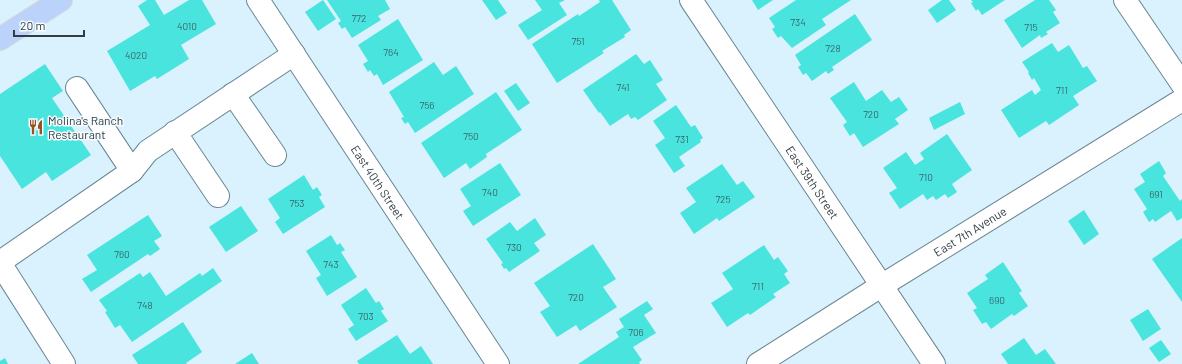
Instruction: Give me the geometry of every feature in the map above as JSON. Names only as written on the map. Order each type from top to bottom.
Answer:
[{"type":"main road","points":[[0,39],[61,0]]},
{"type":"street","name":"East 40th Street","points":[[258,0],[498,364]]},
{"type":"street","name":"East 39th Street","points":[[691,0],[934,364]]},
{"type":"street","points":[[1125,0],[1182,84]]},
{"type":"street","points":[[64,364],[0,263],[132,171],[148,151],[294,54]]},
{"type":"street","points":[[78,88],[132,171]]},
{"type":"street","points":[[233,94],[275,155]]},
{"type":"street","name":"East 7th Avenue","points":[[758,364],[881,286],[1182,100]]},
{"type":"street","points":[[175,132],[218,196]]},
{"type":"building","points":[[147,0],[155,0],[164,15],[189,0],[202,0],[216,24],[181,45],[189,59],[157,79],[155,76],[130,91],[107,51],[150,25],[138,6]]},
{"type":"building","points":[[323,0],[336,19],[318,31],[305,12]]},
{"type":"building","points":[[327,0],[385,0],[390,9],[378,16],[381,20],[352,38],[345,27],[342,29],[338,23],[341,21]]},
{"type":"building","points":[[482,0],[498,0],[507,13],[496,20]]},
{"type":"building","points":[[535,0],[565,0],[559,3],[567,15],[528,40],[518,25],[542,10]]},
{"type":"building","points":[[599,0],[612,0],[631,30],[624,35],[625,37],[602,51],[604,53],[557,83],[532,44],[578,14],[579,16],[600,2]]},
{"type":"building","points":[[752,0],[773,0],[758,10]]},
{"type":"building","points":[[796,0],[851,0],[822,19],[826,25],[792,48],[781,36],[778,38],[772,29],[775,27],[769,18]]},
{"type":"building","points":[[942,0],[949,0],[956,10],[937,23],[928,10]]},
{"type":"building","points":[[971,0],[1005,0],[982,15],[978,9],[976,11],[971,3],[973,2]]},
{"type":"building","points":[[1035,0],[1049,0],[1056,10],[1053,12],[1060,23],[1046,32],[1048,34],[1041,38],[1040,35],[1022,48],[1004,20]]},
{"type":"building","points":[[855,14],[872,40],[832,67],[834,70],[828,74],[826,71],[812,81],[806,73],[803,75],[798,67],[801,65],[795,55]]},
{"type":"building","points":[[398,19],[423,60],[383,85],[377,74],[374,76],[370,70],[368,72],[363,64],[368,61],[358,45]]},
{"type":"building","points":[[1052,43],[1058,52],[1069,45],[1083,68],[1087,66],[1097,81],[1073,96],[1079,105],[1049,125],[1046,121],[1019,138],[1001,110],[1032,90],[1035,95],[1041,90],[1034,78],[1032,80],[1028,73],[1029,72],[1022,62]]},
{"type":"building","points":[[636,54],[644,64],[650,60],[663,80],[656,84],[667,100],[638,120],[635,117],[631,119],[628,114],[610,126],[583,90]]},
{"type":"building","points":[[434,62],[443,75],[456,66],[474,94],[415,133],[408,122],[405,124],[401,118],[404,117],[389,92]]},
{"type":"building","name":"Molina's Ranch Restaurant","points":[[45,64],[63,91],[52,98],[91,155],[52,181],[46,172],[22,189],[0,156],[0,94]]},
{"type":"building","points":[[854,82],[866,101],[882,90],[891,102],[899,97],[908,110],[895,119],[899,124],[863,147],[854,133],[850,136],[843,125],[847,122],[830,98]]},
{"type":"building","points":[[516,83],[530,103],[518,111],[504,91]]},
{"type":"building","points":[[496,92],[522,130],[486,154],[487,157],[470,169],[466,163],[444,178],[421,143]]},
{"type":"building","points":[[960,102],[965,114],[934,130],[929,118]]},
{"type":"building","points":[[676,105],[691,127],[695,125],[703,138],[700,140],[701,142],[679,157],[685,166],[674,173],[655,145],[665,138],[653,121]]},
{"type":"building","points":[[947,134],[972,170],[952,184],[957,192],[948,198],[945,194],[936,200],[933,196],[927,200],[923,194],[900,209],[889,193],[897,188],[883,168],[906,152],[915,165],[924,159],[920,153]]},
{"type":"building","points":[[1159,161],[1166,173],[1163,176],[1180,201],[1182,199],[1182,218],[1177,221],[1171,211],[1155,222],[1153,219],[1149,222],[1143,212],[1147,209],[1134,189],[1145,182],[1140,174]]},
{"type":"building","points":[[500,163],[521,195],[473,226],[463,211],[471,206],[460,189]]},
{"type":"building","points":[[722,164],[737,185],[743,181],[755,197],[719,221],[717,218],[694,234],[680,213],[696,202],[686,188]]},
{"type":"building","points":[[304,175],[313,190],[317,187],[322,195],[319,197],[325,207],[283,234],[275,222],[280,218],[268,199]]},
{"type":"building","points":[[241,206],[258,231],[226,252],[209,227]]},
{"type":"building","points":[[1084,210],[1099,234],[1084,245],[1068,221]]},
{"type":"building","points":[[148,215],[162,236],[154,241],[160,249],[150,256],[148,254],[91,292],[82,279],[97,270],[87,255]]},
{"type":"building","points":[[535,218],[546,235],[534,243],[540,251],[509,272],[506,268],[504,269],[501,264],[503,263],[486,239],[510,222],[517,231]]},
{"type":"building","points":[[331,235],[337,245],[340,243],[345,250],[341,252],[357,277],[327,296],[316,278],[321,275],[306,251]]},
{"type":"building","points":[[1182,238],[1182,302],[1152,259]]},
{"type":"building","points":[[593,244],[616,279],[603,287],[617,307],[580,331],[576,325],[557,337],[540,312],[550,306],[534,283]]},
{"type":"building","points":[[764,245],[774,260],[778,257],[788,271],[784,274],[790,283],[773,294],[776,297],[750,315],[748,313],[727,327],[711,303],[733,289],[722,273]]},
{"type":"building","points":[[1003,262],[1022,291],[1019,293],[1028,306],[1014,316],[1012,314],[991,329],[986,322],[982,324],[973,310],[977,308],[967,293],[988,279],[985,275]]},
{"type":"building","points":[[213,268],[222,281],[132,342],[120,325],[115,328],[105,312],[107,311],[99,300],[140,273],[143,277],[150,272],[166,296],[200,273],[202,276]]},
{"type":"building","points":[[366,288],[376,303],[379,301],[384,309],[381,311],[388,321],[356,341],[348,329],[354,325],[341,305]]},
{"type":"building","points":[[647,301],[653,309],[644,315],[656,333],[633,347],[642,360],[639,362],[640,364],[578,364],[619,337],[616,332],[624,327],[619,319]]},
{"type":"building","points":[[1148,309],[1161,329],[1143,341],[1130,320]]},
{"type":"building","points":[[183,322],[202,352],[186,363],[187,364],[138,364],[132,355]]},
{"type":"building","points":[[397,335],[410,354],[421,346],[433,364],[359,364],[357,361]]},
{"type":"building","points":[[1024,338],[1036,355],[1045,349],[1056,364],[1008,364],[1001,354]]},
{"type":"building","points":[[1161,340],[1171,354],[1159,362],[1149,348]]},
{"type":"building","points":[[252,353],[259,364],[235,364]]},
{"type":"building","points":[[5,358],[8,364],[0,364],[0,361]]},
{"type":"place","name":"Molina's Ranch Restaurant","points":[[36,127]]}]
